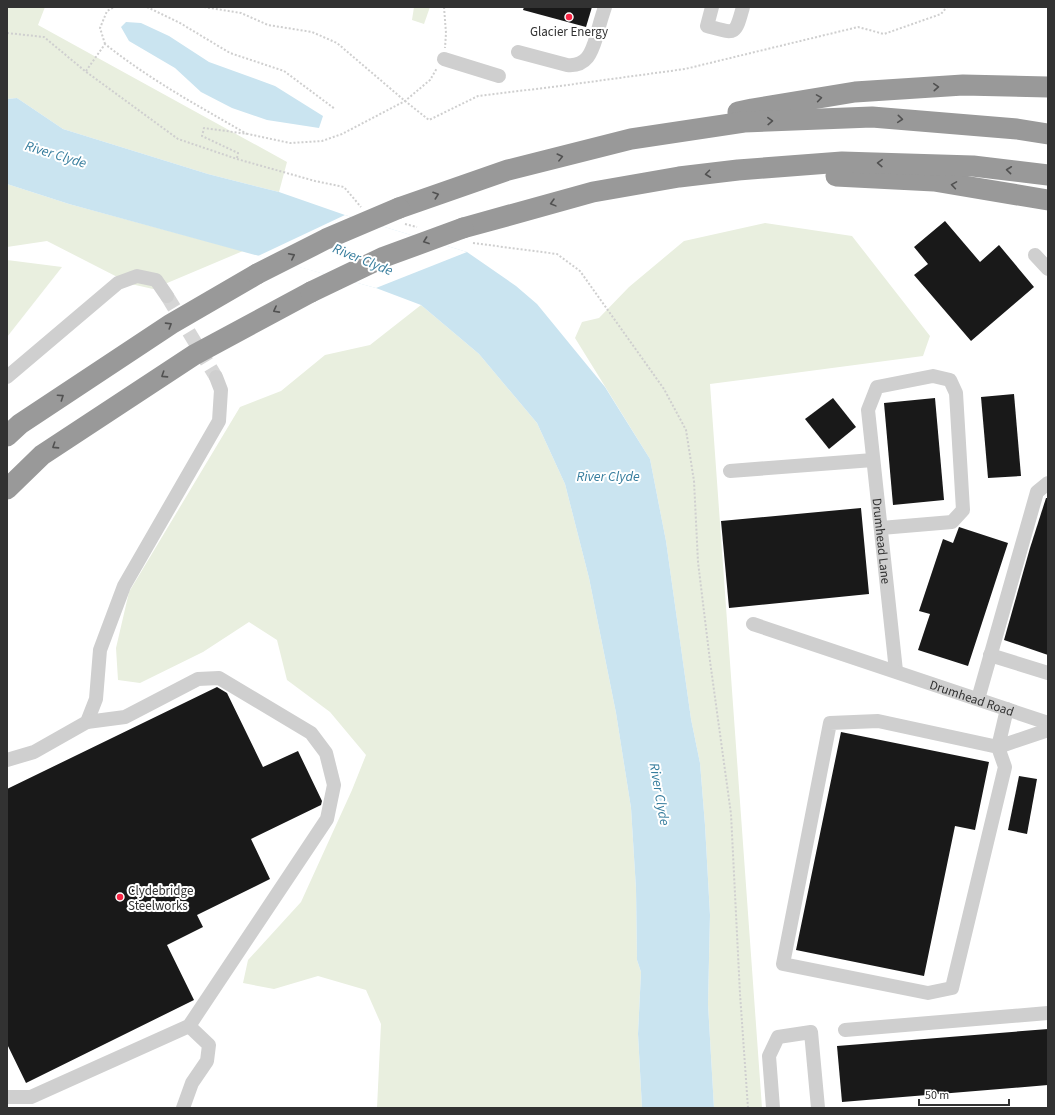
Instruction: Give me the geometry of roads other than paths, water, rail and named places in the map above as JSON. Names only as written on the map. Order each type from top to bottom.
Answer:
[{"type":"highway","points":[[7,436],[20,424],[171,324],[257,274],[326,239],[400,215],[508,170],[752,109],[855,92],[963,85],[1048,87]]},
{"type":"highway","points":[[631,139],[744,122],[872,117],[1017,129],[1048,134]]},
{"type":"highway","points":[[7,489],[42,455],[194,355],[311,292],[384,257],[466,235],[594,192],[679,177],[738,170],[842,162],[973,166],[1048,175]]},
{"type":"highway","points":[[738,170],[934,181],[1048,200]]},
{"type":"street","points":[[518,52],[573,66],[584,61],[592,51],[605,7]]},
{"type":"street","points":[[712,7],[707,26],[732,31],[737,26],[742,7]]},
{"type":"street","points":[[444,59],[499,76]]},
{"type":"street","points":[[1035,255],[1048,269]]},
{"type":"street","points":[[7,377],[118,283],[137,276],[156,280],[167,296]]},
{"type":"street","name":"Drumhead Lane","points":[[880,528],[952,522],[963,510],[956,393],[950,380],[933,376],[877,387],[868,410],[880,528],[896,671]]},
{"type":"street","points":[[87,722],[96,699],[100,650],[124,586],[219,421],[221,390],[216,377]]},
{"type":"street","points":[[730,471],[873,460]]},
{"type":"street","points":[[978,699],[1037,492],[1048,483]]},
{"type":"street","name":"Drumhead Road","points":[[753,624],[1048,723]]},
{"type":"street","points":[[990,655],[1048,674]]},
{"type":"street","points":[[7,760],[34,752],[87,722],[125,717],[198,679],[219,678],[311,733],[326,753],[334,785],[327,819],[189,1026],[32,1097],[7,1096]]},
{"type":"street","points":[[1007,709],[998,747],[1005,767],[952,988],[928,993],[783,964],[830,723],[878,721],[998,747],[1048,730]]},
{"type":"street","points":[[845,1030],[1048,1013]]},
{"type":"street","points":[[183,1108],[192,1083],[208,1061],[209,1046],[189,1026]]},
{"type":"street","points":[[773,1108],[769,1056],[778,1037],[811,1032],[818,1108]]},
{"type":"water","points":[[126,22],[141,23],[169,36],[209,62],[275,86],[323,116],[319,128],[267,120],[232,108],[201,92],[175,68],[129,41],[121,27]]},
{"type":"water","name":"River Clyde","points":[[17,98],[63,129],[208,174],[279,192],[345,215],[467,252],[516,286],[537,304],[605,387],[650,459],[666,541],[691,719],[700,763],[710,915],[708,1004],[714,1108],[642,1108],[638,1034],[641,972],[637,960],[636,889],[631,808],[616,713],[589,578],[565,484],[537,423],[479,354],[421,305],[376,288],[69,204],[7,184],[7,99]]},
{"type":"tunnel","points":[[167,296],[216,377]]},
{"type":"place","name":"Glacier Energy","points":[[569,17]]},
{"type":"place","name":"Clydebridge Steelworks","points":[[120,897]]}]
